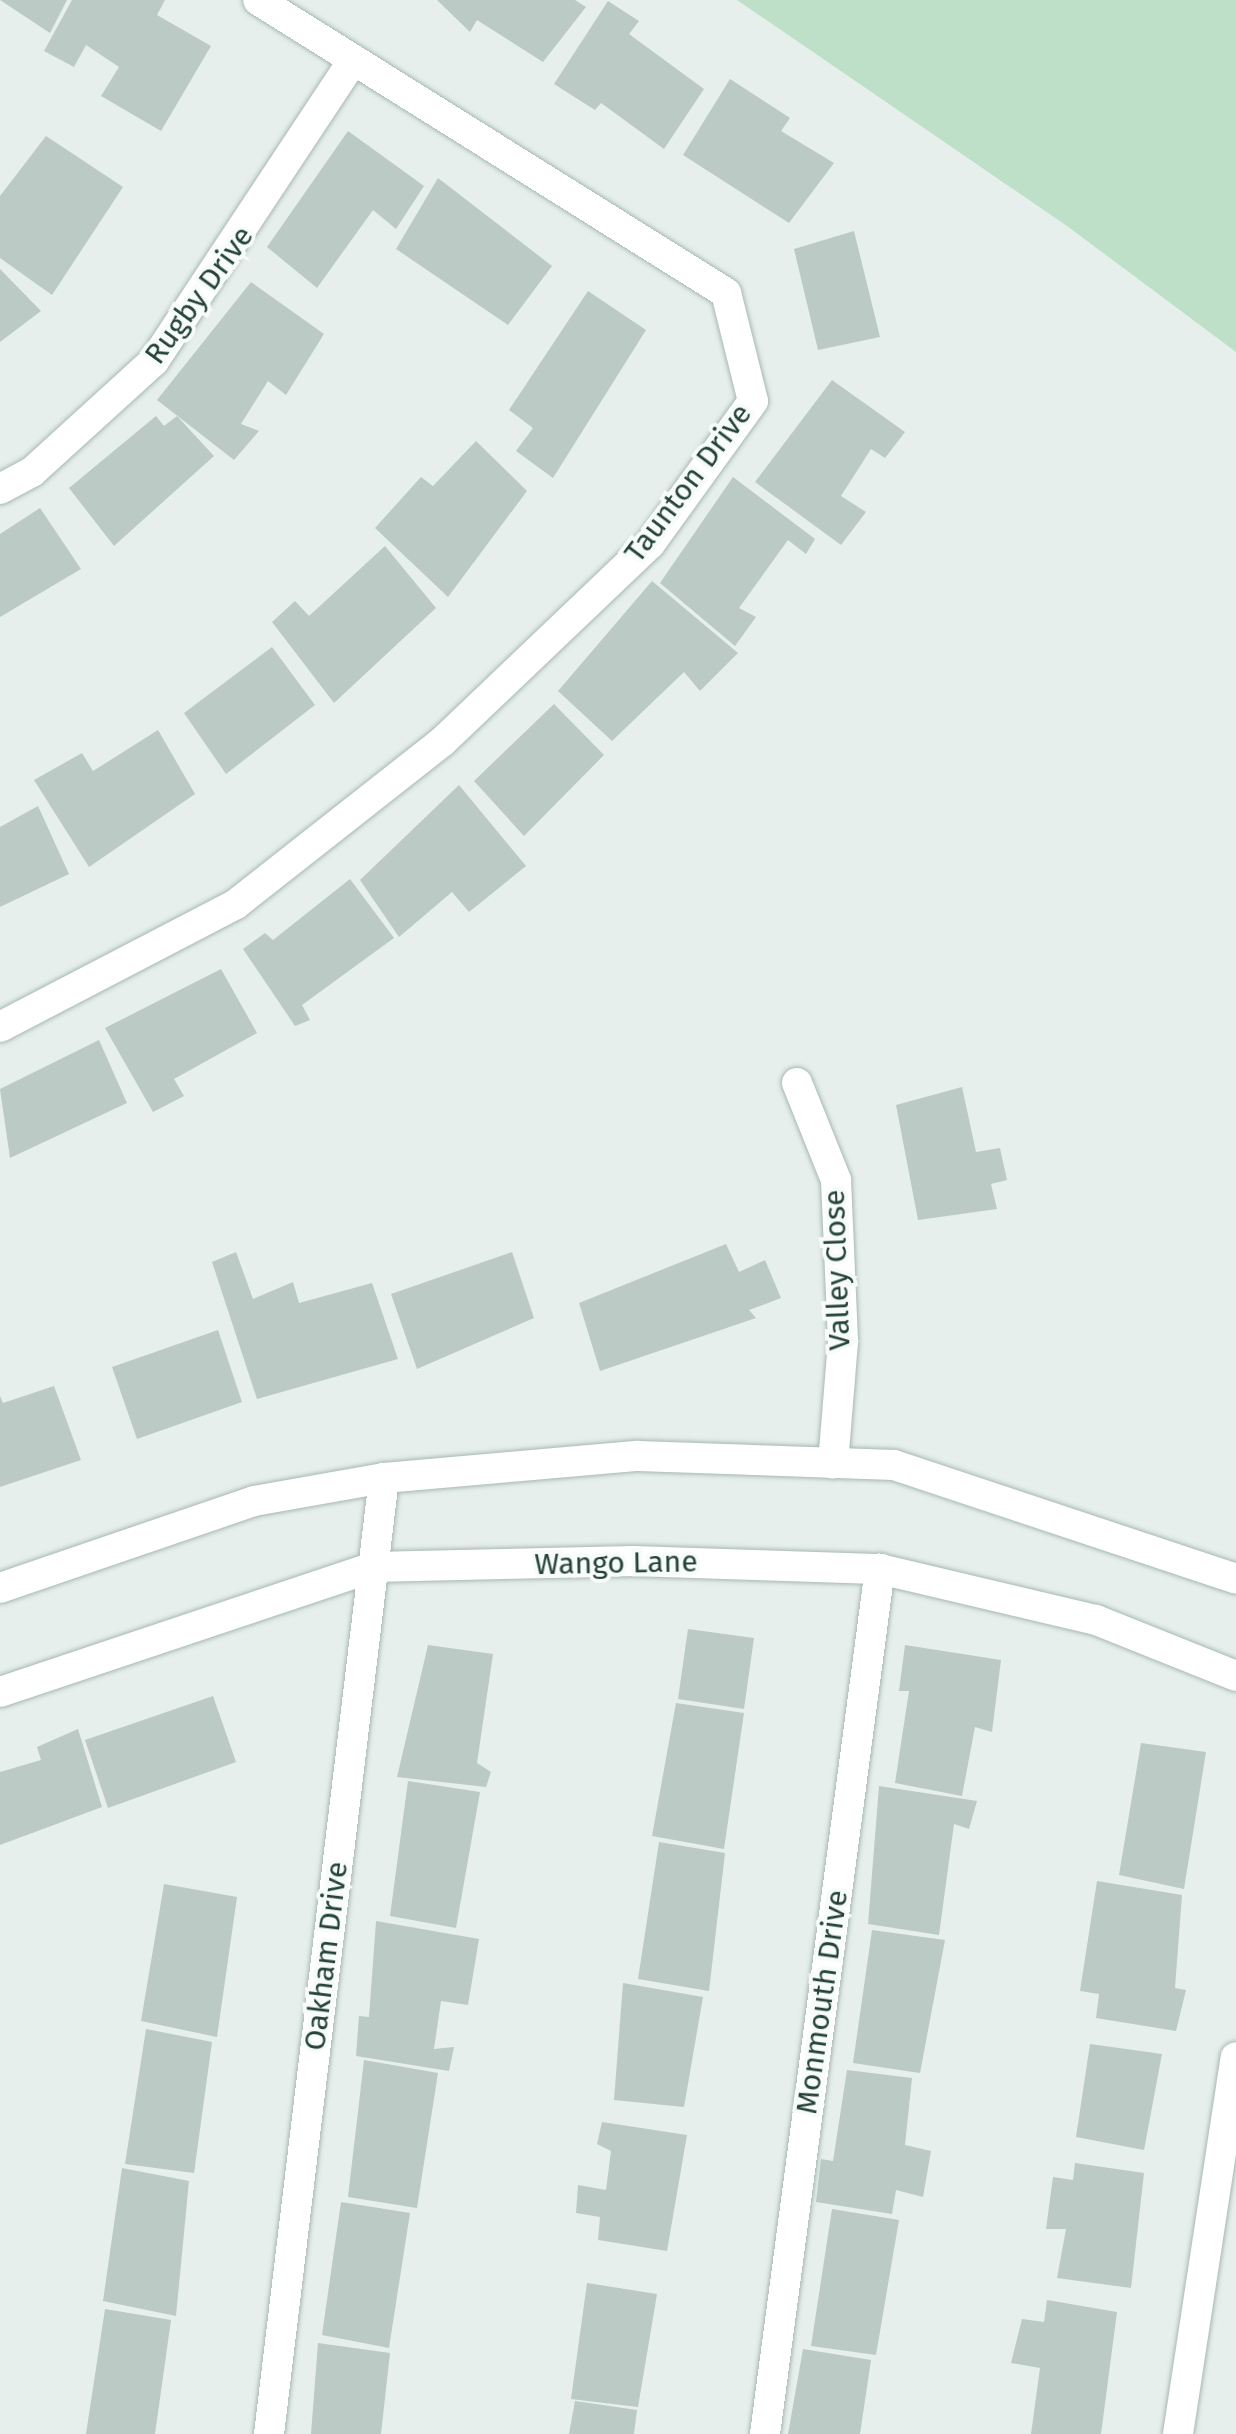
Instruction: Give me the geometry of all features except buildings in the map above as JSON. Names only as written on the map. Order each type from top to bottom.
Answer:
[{"type":"street","name":"Taunton Drive","points":[[0,1028],[236,904],[442,742],[650,544],[754,401],[726,293],[258,0]]},
{"type":"street","name":"Rugby Drive","points":[[0,489],[32,472],[154,360],[352,60]]},
{"type":"street","name":"Valley Close","points":[[796,1083],[836,1180],[843,1342],[833,1464]]},
{"type":"street","points":[[0,1588],[254,1502],[384,1478],[638,1456],[894,1465],[1236,1579]]},
{"type":"street","name":"Oakham Drive","points":[[269,2434],[384,1478]]},
{"type":"street","name":"Wango Lane","points":[[0,1692],[373,1568],[652,1561],[880,1569],[1096,1620],[1236,1676]]},
{"type":"street","name":"Monmouth Drive","points":[[765,2434],[880,1569]]},
{"type":"street","points":[[1178,2434],[1236,2058]]},
{"type":"green space","points":[[737,0],[1236,0],[1236,352],[1067,226]]}]
